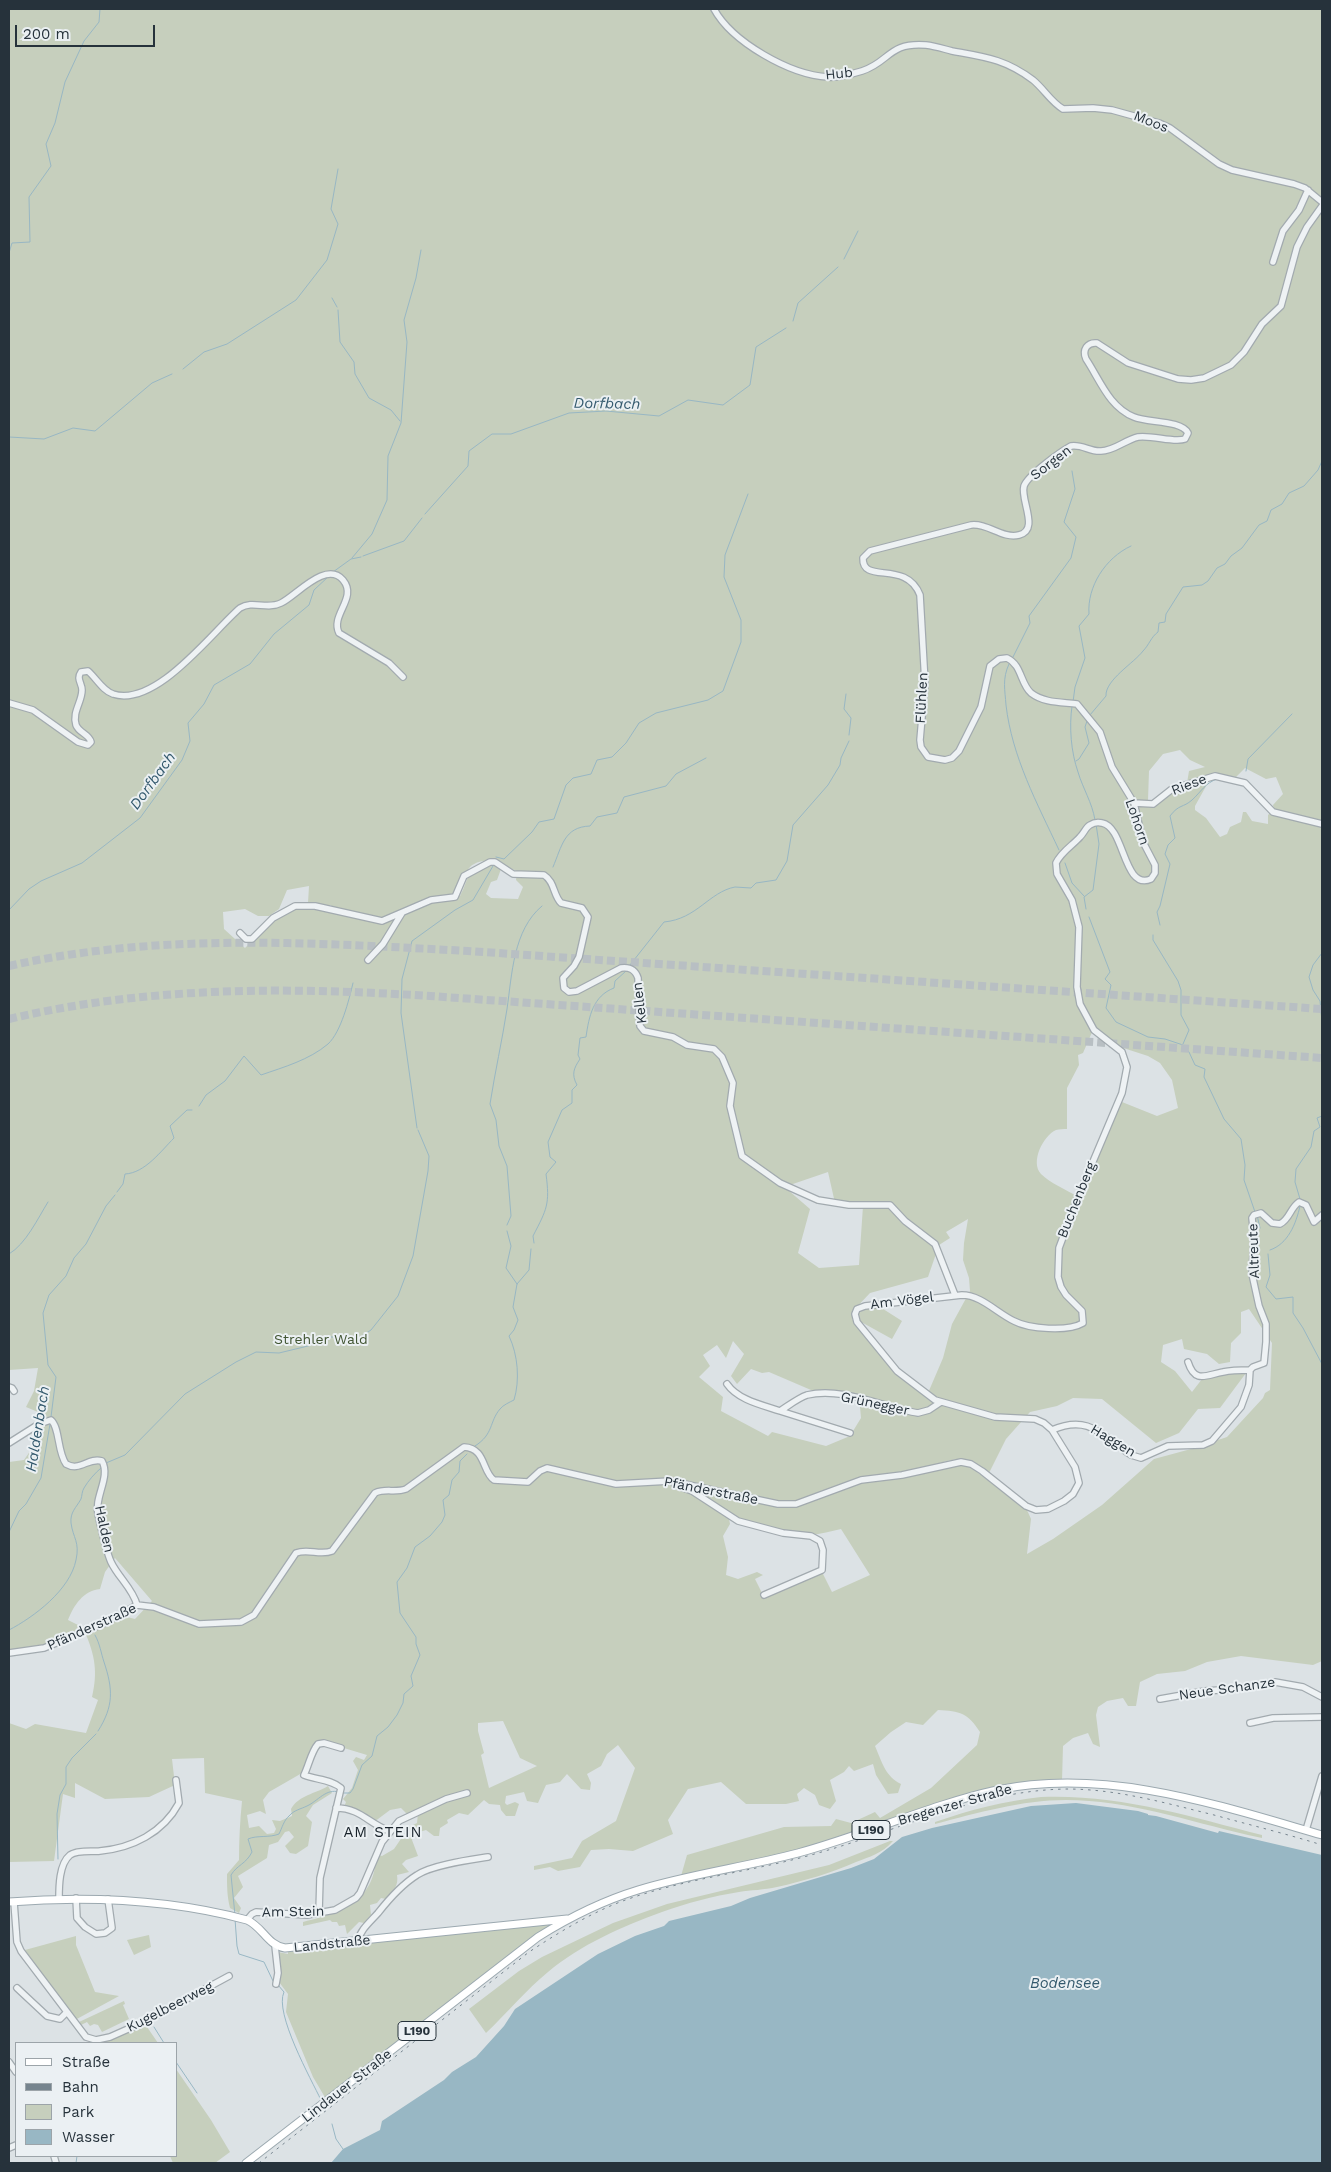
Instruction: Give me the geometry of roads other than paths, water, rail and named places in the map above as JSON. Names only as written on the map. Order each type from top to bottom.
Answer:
[{"type":"main road","name":"Bregenzer Straße","points":[[567,1920],[600,1903],[638,1890],[798,1853],[983,1794],[1030,1785],[1075,1783],[1145,1790],[1322,1835]]},
{"type":"main road","name":"Landstraße","points":[[11,1902],[76,1898],[108,1899],[176,1906],[246,1920],[256,1926],[275,1946],[290,1948],[567,1920]]},
{"type":"main road","name":"Lindauer Straße","points":[[246,2163],[538,1937],[567,1920]]},
{"type":"street","name":"Hub","points":[[714,9],[738,37],[764,55],[799,71],[820,76],[831,77],[861,71],[876,65],[891,51],[916,45],[979,54]]},
{"type":"street","name":"Moos","points":[[979,54],[1000,60],[1032,80],[1063,109],[1093,108],[1142,118],[1170,128],[1197,150],[1225,167],[1294,184],[1308,190],[1322,202]]},
{"type":"street","points":[[1273,262],[1283,231],[1299,210],[1308,190]]},
{"type":"street","name":"Sorgen","points":[[921,620],[920,595],[915,584],[903,576],[868,570],[863,562],[867,552],[976,524],[1006,534],[1019,535],[1026,531],[1029,522],[1024,495],[1026,482],[1065,449],[1076,445],[1104,452],[1139,437],[1158,436],[1180,440],[1187,437],[1187,431],[1182,426],[1140,419],[1120,408],[1107,394],[1086,359],[1084,351],[1087,345],[1097,344],[1128,363],[1168,377],[1191,380],[1204,378],[1231,365],[1240,358],[1262,324],[1281,306],[1300,240],[1306,227],[1322,206]]},
{"type":"street","points":[[9,703],[33,710],[78,742],[88,745],[91,742],[90,739],[79,730],[76,722],[76,712],[82,692],[78,677],[81,672],[88,671],[112,694],[129,696],[144,691],[167,677],[186,661],[240,608],[250,604],[277,605],[316,578],[331,574],[340,577],[348,588],[348,596],[336,624],[339,633],[389,663],[403,677]]},
{"type":"street","name":"Flühlen","points":[[921,620],[925,683],[920,743],[928,757],[945,760]]},
{"type":"street","name":"Lohorn","points":[[945,760],[955,755],[965,742],[984,698],[990,666],[999,659],[1007,658],[1013,661],[1027,688],[1034,695],[1048,701],[1072,704],[1089,718],[1100,732],[1112,767],[1134,803],[1143,842],[1155,865],[1155,873],[1151,880],[1142,881],[1134,874],[1114,833],[1106,824],[1095,823],[1060,857],[1056,866],[1059,878],[1072,900],[1079,927],[1078,996],[1082,1010],[1094,1030]]},
{"type":"street","name":"Riese","points":[[1134,803],[1153,804],[1172,789],[1215,776],[1245,783],[1273,812],[1322,824]]},
{"type":"street","name":"Kellen","points":[[402,913],[431,900],[455,897],[464,876],[477,867],[490,862],[498,864],[513,874],[536,874],[548,877],[561,904],[582,908],[588,916],[579,957],[563,978],[564,988],[569,992],[577,992],[616,970],[625,967],[631,969],[638,978],[640,1026],[644,1031],[673,1037],[687,1046],[714,1049],[722,1057],[732,1083],[730,1106],[740,1153],[745,1159],[780,1183],[818,1200],[849,1205],[886,1204],[892,1207],[905,1221]]},
{"type":"street","points":[[240,933],[246,939],[252,939],[281,912],[299,906],[315,906],[379,921],[386,921],[402,913]]},
{"type":"street","points":[[368,960],[377,952],[402,913]]},
{"type":"street","name":"Buchenberg","points":[[998,1312],[1016,1323],[1044,1327],[1068,1328],[1083,1322],[1082,1311],[1066,1295],[1059,1283],[1059,1248],[1077,1200],[1122,1094],[1127,1073],[1122,1052],[1094,1030]]},
{"type":"street","name":"Altreute","points":[[1250,1370],[1265,1361],[1266,1324],[1259,1306],[1252,1274],[1254,1237],[1252,1222],[1256,1214],[1272,1223],[1280,1224],[1286,1220],[1296,1204],[1302,1202],[1306,1205],[1314,1222],[1322,1215]]},
{"type":"street","name":"Am Vögel","points":[[905,1221],[935,1244],[955,1295]]},
{"type":"street","name":"Am Vögel","points":[[941,1402],[917,1387],[897,1371],[857,1322],[855,1316],[857,1309],[865,1306],[955,1295],[971,1296],[998,1312]]},
{"type":"street","points":[[1188,1362],[1192,1372],[1200,1376],[1250,1370]]},
{"type":"street","name":"Haggen","points":[[1052,1430],[1088,1425],[1131,1455],[1139,1458],[1165,1447],[1204,1444],[1214,1440],[1241,1407],[1248,1389],[1250,1370]]},
{"type":"street","points":[[727,1384],[737,1394],[762,1405],[850,1433]]},
{"type":"street","name":"Grünegger","points":[[780,1411],[802,1397],[814,1394],[853,1396],[918,1413],[929,1410],[941,1402]]},
{"type":"street","points":[[941,1402],[995,1417],[1036,1419],[1052,1430]]},
{"type":"street","name":"Halden","points":[[9,1442],[51,1420],[58,1448],[66,1464],[78,1467],[94,1460],[100,1460],[103,1463],[104,1471],[98,1496],[98,1515],[111,1562],[134,1595],[137,1605]]},
{"type":"street","name":"Pfänderstraße","points":[[9,1653],[44,1648],[105,1623],[137,1605],[154,1607],[199,1624],[246,1621],[254,1615],[296,1553],[304,1550],[323,1553],[332,1551],[375,1493],[382,1490],[398,1491],[406,1489],[464,1447],[470,1448],[482,1457],[490,1477],[494,1480],[528,1482],[540,1471],[547,1468],[616,1484],[670,1481],[756,1501],[787,1504],[807,1500],[861,1480],[902,1475],[961,1462],[971,1464],[982,1471],[1026,1506],[1048,1509],[1073,1494],[1079,1483],[1077,1470],[1052,1430]]},
{"type":"street","points":[[670,1481],[674,1485],[696,1494],[738,1522],[783,1533],[812,1536],[820,1541],[823,1550],[822,1570],[764,1595]]},
{"type":"street","name":"Neue Schanze","points":[[1160,1699],[1205,1690],[1234,1689],[1275,1682],[1302,1687],[1322,1697]]},
{"type":"street","points":[[1250,1723],[1273,1718],[1322,1716]]},
{"type":"street","points":[[319,1912],[320,1878],[341,1792],[340,1786],[334,1783],[304,1775],[311,1761],[312,1752],[318,1744],[324,1743],[342,1748]]},
{"type":"street","points":[[1306,1830],[1322,1776]]},
{"type":"street","points":[[59,1899],[62,1868],[67,1857],[77,1852],[121,1847],[156,1832],[179,1803],[176,1780]]},
{"type":"street","name":"Am Stein","points":[[246,1920],[252,1914],[258,1912],[304,1915],[332,1911],[358,1896],[379,1848],[389,1831],[399,1821],[410,1814],[446,1799],[467,1794]]},
{"type":"street","points":[[336,1808],[355,1810],[372,1824],[389,1831]]},
{"type":"street","points":[[358,1941],[360,1933],[387,1902],[418,1874],[459,1862],[488,1857]]},
{"type":"street","points":[[76,1898],[79,1921],[96,1934],[105,1933],[112,1928],[108,1899]]},
{"type":"street","points":[[11,1902],[16,1942],[67,2012],[60,2018],[47,2016],[17,1988]]},
{"type":"street","points":[[275,1946],[276,1982]]},
{"type":"street","name":"Kugelbeerweg","points":[[67,2012],[90,2040],[110,2037],[146,2021],[229,1976]]},
{"type":"water","name":"Bodensee","points":[[1076,1803],[1138,1811],[1218,1833],[1219,1831],[1322,1855],[1322,2163],[331,2163],[343,2149],[380,2130],[382,2121],[476,2057],[504,2026],[515,2009],[598,1954],[635,1936],[664,1926],[669,1921],[731,1906],[750,1898],[851,1868],[874,1859],[902,1837],[932,1828],[1031,1806]]},
{"type":"waterway","points":[[9,253],[12,243],[30,242],[29,197],[51,166],[46,144],[55,123],[65,82],[84,41],[99,22],[100,9]]},
{"type":"waterway","points":[[183,369],[204,352],[227,344],[296,300],[327,260],[338,224],[331,209],[338,169]]},
{"type":"waterway","name":"Dorfbach","points":[[844,259],[858,231]]},
{"type":"waterway","points":[[352,558],[372,534],[387,500],[388,456],[401,423],[407,342],[404,320],[416,278],[421,250]]},
{"type":"waterway","name":"Dorfbach","points":[[793,321],[798,303],[838,267]]},
{"type":"waterway","points":[[332,298],[337,307]]},
{"type":"waterway","points":[[338,310],[340,342],[354,362],[355,374],[369,398],[391,410],[400,421]]},
{"type":"waterway","name":"Dorfbach","points":[[425,514],[468,466],[469,451],[492,434],[511,434],[569,413],[606,411],[659,416],[688,400],[723,405],[750,385],[756,347],[786,328]]},
{"type":"waterway","points":[[9,437],[44,439],[73,428],[95,431],[152,383],[172,374]]},
{"type":"waterway","points":[[1090,715],[1106,696],[1110,684],[1139,656],[1158,632],[1159,623],[1165,622],[1166,614],[1183,587],[1202,585],[1208,581],[1217,568],[1225,564],[1231,556],[1242,548],[1259,525],[1267,521],[1271,510],[1282,504],[1289,493],[1304,486],[1318,470],[1322,461]]},
{"type":"waterway","points":[[1013,657],[1030,623],[1029,616],[1071,558],[1076,537],[1064,522],[1075,489],[1072,471]]},
{"type":"waterway","points":[[496,857],[504,859],[532,832],[539,822],[554,819],[566,785],[573,778],[591,774],[597,760],[612,757],[626,743],[639,723],[656,713],[708,700],[723,691],[741,642],[741,620],[724,577],[725,555],[748,494]]},
{"type":"waterway","name":"Dorfbach","points":[[363,556],[404,541],[422,518]]},
{"type":"waterway","points":[[1073,702],[1075,687],[1085,658],[1079,626],[1089,614],[1091,594],[1100,574],[1113,558],[1131,546]]},
{"type":"waterway","name":"Dorfbach","points":[[333,572],[351,559],[361,557]]},
{"type":"waterway","name":"Dorfbach","points":[[9,910],[29,889],[41,881],[82,863],[140,818],[182,760],[190,741],[188,723],[204,704],[214,685],[250,664],[274,634],[309,605],[314,590],[329,576]]},
{"type":"waterway","points":[[1009,664],[1005,675],[1006,705],[1014,743],[1026,779],[1059,850]]},
{"type":"waterway","points":[[846,694],[844,709],[851,718],[849,735]]},
{"type":"waterway","points":[[1072,706],[1072,748],[1080,778],[1092,807],[1095,820]]},
{"type":"waterway","points":[[1246,771],[1248,759],[1292,714]]},
{"type":"waterway","points":[[1076,761],[1089,743],[1085,727],[1087,721]]},
{"type":"waterway","points":[[630,965],[664,922],[685,916],[726,890],[735,887],[751,888],[756,883],[776,880],[787,861],[793,825],[828,785],[840,765],[841,758],[849,741]]},
{"type":"waterway","points":[[553,867],[569,834],[581,827],[590,826],[597,817],[617,813],[624,797],[666,786],[676,774],[706,758]]},
{"type":"waterway","points":[[1160,925],[1157,912],[1170,864],[1165,854],[1168,845],[1175,838],[1170,816],[1192,800],[1209,783],[1217,779]]},
{"type":"waterway","points":[[1086,909],[1084,897],[1093,890],[1099,844],[1096,824]]},
{"type":"waterway","points":[[1065,863],[1072,883],[1084,896]]},
{"type":"waterway","points":[[417,1128],[401,1013],[402,979],[412,941],[455,910],[473,900],[493,866]]},
{"type":"waterway","points":[[507,1225],[511,1216],[507,1166],[499,1146],[496,1120],[490,1104],[516,954],[525,927],[542,906]]},
{"type":"waterway","points":[[1089,917],[1110,972],[1105,979],[1111,985],[1106,1008],[1116,1022],[1148,1037],[1165,1039],[1183,1045],[1189,1052],[1195,1065],[1205,1069],[1204,1077],[1224,1119],[1241,1139],[1245,1165],[1244,1180],[1255,1212]]},
{"type":"waterway","points":[[1153,935],[1153,940],[1178,981],[1181,990],[1181,1015],[1189,1030],[1183,1044]]},
{"type":"waterway","points":[[1322,953],[1313,965],[1309,977],[1313,990],[1320,1001],[1322,1021]]},
{"type":"waterway","points":[[534,1243],[533,1236],[546,1206],[548,1193],[546,1174],[556,1162],[550,1157],[548,1142],[562,1110],[572,1103],[572,1090],[577,1085],[574,1074],[580,1059],[578,1055],[580,1038],[586,1037],[591,1014],[597,1001],[601,996],[614,988],[615,981],[626,971]]},
{"type":"waterway","name":"Haldenbach","points":[[199,1106],[206,1095],[225,1081],[244,1056],[261,1075],[305,1059],[321,1050],[333,1039],[341,1024],[353,983]]},
{"type":"waterway","name":"Haldenbach","points":[[117,1192],[123,1184],[125,1174],[132,1173],[146,1166],[158,1155],[174,1138],[170,1126],[187,1110],[192,1110]]},
{"type":"waterway","points":[[1300,1199],[1295,1182],[1296,1169],[1311,1147],[1314,1131],[1320,1127],[1317,1118],[1322,1116]]},
{"type":"waterway","points":[[106,1463],[125,1455],[185,1394],[236,1362],[256,1352],[279,1353],[308,1346],[329,1337],[360,1337],[371,1330],[398,1296],[413,1256],[429,1156],[418,1130]]},
{"type":"waterway","name":"Haldenbach","points":[[51,1417],[56,1377],[48,1365],[43,1313],[49,1295],[66,1276],[74,1258],[86,1244],[106,1206],[115,1195]]},
{"type":"waterway","points":[[9,1254],[21,1244],[48,1202]]},
{"type":"waterway","points":[[1270,1250],[1282,1243],[1290,1233],[1300,1206]]},
{"type":"waterway","points":[[1257,1215],[1260,1228]]},
{"type":"waterway","points":[[507,1231],[511,1246],[506,1268],[517,1284]]},
{"type":"waterway","points":[[475,1446],[485,1437],[500,1409],[514,1400],[517,1368],[509,1336],[518,1320],[513,1307],[517,1284],[529,1270],[531,1249]]},
{"type":"waterway","points":[[1268,1254],[1270,1275],[1266,1287],[1276,1299],[1293,1297],[1293,1313],[1322,1364]]},
{"type":"waterway","name":"Haldenbach","points":[[9,1532],[19,1511],[26,1504],[41,1478],[50,1424]]},
{"type":"waterway","points":[[343,1793],[350,1793],[353,1789],[362,1765],[372,1756],[377,1736],[388,1727],[397,1715],[403,1703],[404,1694],[413,1686],[411,1676],[420,1655],[416,1644],[416,1637],[400,1613],[397,1582],[407,1568],[415,1547],[430,1536],[442,1522],[445,1515],[443,1500],[449,1495],[452,1480],[459,1472],[460,1461],[467,1454]]},
{"type":"waterway","points":[[9,1630],[40,1610],[67,1582],[77,1554],[77,1544],[72,1528],[71,1516],[81,1499],[86,1485],[101,1468]]},
{"type":"waterway","points":[[95,1635],[107,1672],[110,1689],[107,1713],[98,1731]]},
{"type":"waterway","points":[[58,1859],[57,1814],[60,1795],[66,1784],[66,1767],[72,1758],[96,1734]]},
{"type":"waterway","points":[[235,1915],[231,1875],[252,1852],[248,1839],[279,1834],[286,1820],[293,1812],[311,1804],[326,1793],[339,1792]]},
{"type":"waterway","points":[[235,1919],[239,1954],[264,1962],[273,1981]]},
{"type":"waterway","points":[[278,1985],[284,1992],[282,2002],[289,2030],[321,2100]]},
{"type":"waterway","points":[[154,2027],[163,2042]]},
{"type":"waterway","name":"Dorfbach","points":[[9,2057],[15,2066]]},
{"type":"waterway","points":[[178,2065],[197,2093]]},
{"type":"waterway","points":[[332,2124],[336,2139],[343,2149]]},
{"type":"waterway","name":"Dorfbach","points":[[76,2163],[77,2157]]},
{"type":"tunnel","points":[[9,966],[66,955],[123,948],[180,944],[296,943],[468,951],[1322,1009]]},
{"type":"tunnel","points":[[9,1019],[61,1008],[166,995],[219,992],[324,991],[430,996],[1322,1058]]},
{"type":"railway","points":[[259,2163],[529,1952],[584,1919],[620,1902],[644,1894],[694,1881],[793,1860],[972,1804],[1003,1796],[1035,1791],[1067,1789],[1123,1794],[1214,1815],[1322,1845]]},
{"type":"district","name":"AM STEIN","points":[[383,1833]]},
{"type":"park label","name":"Strehler Wald","points":[[321,1340]]}]
